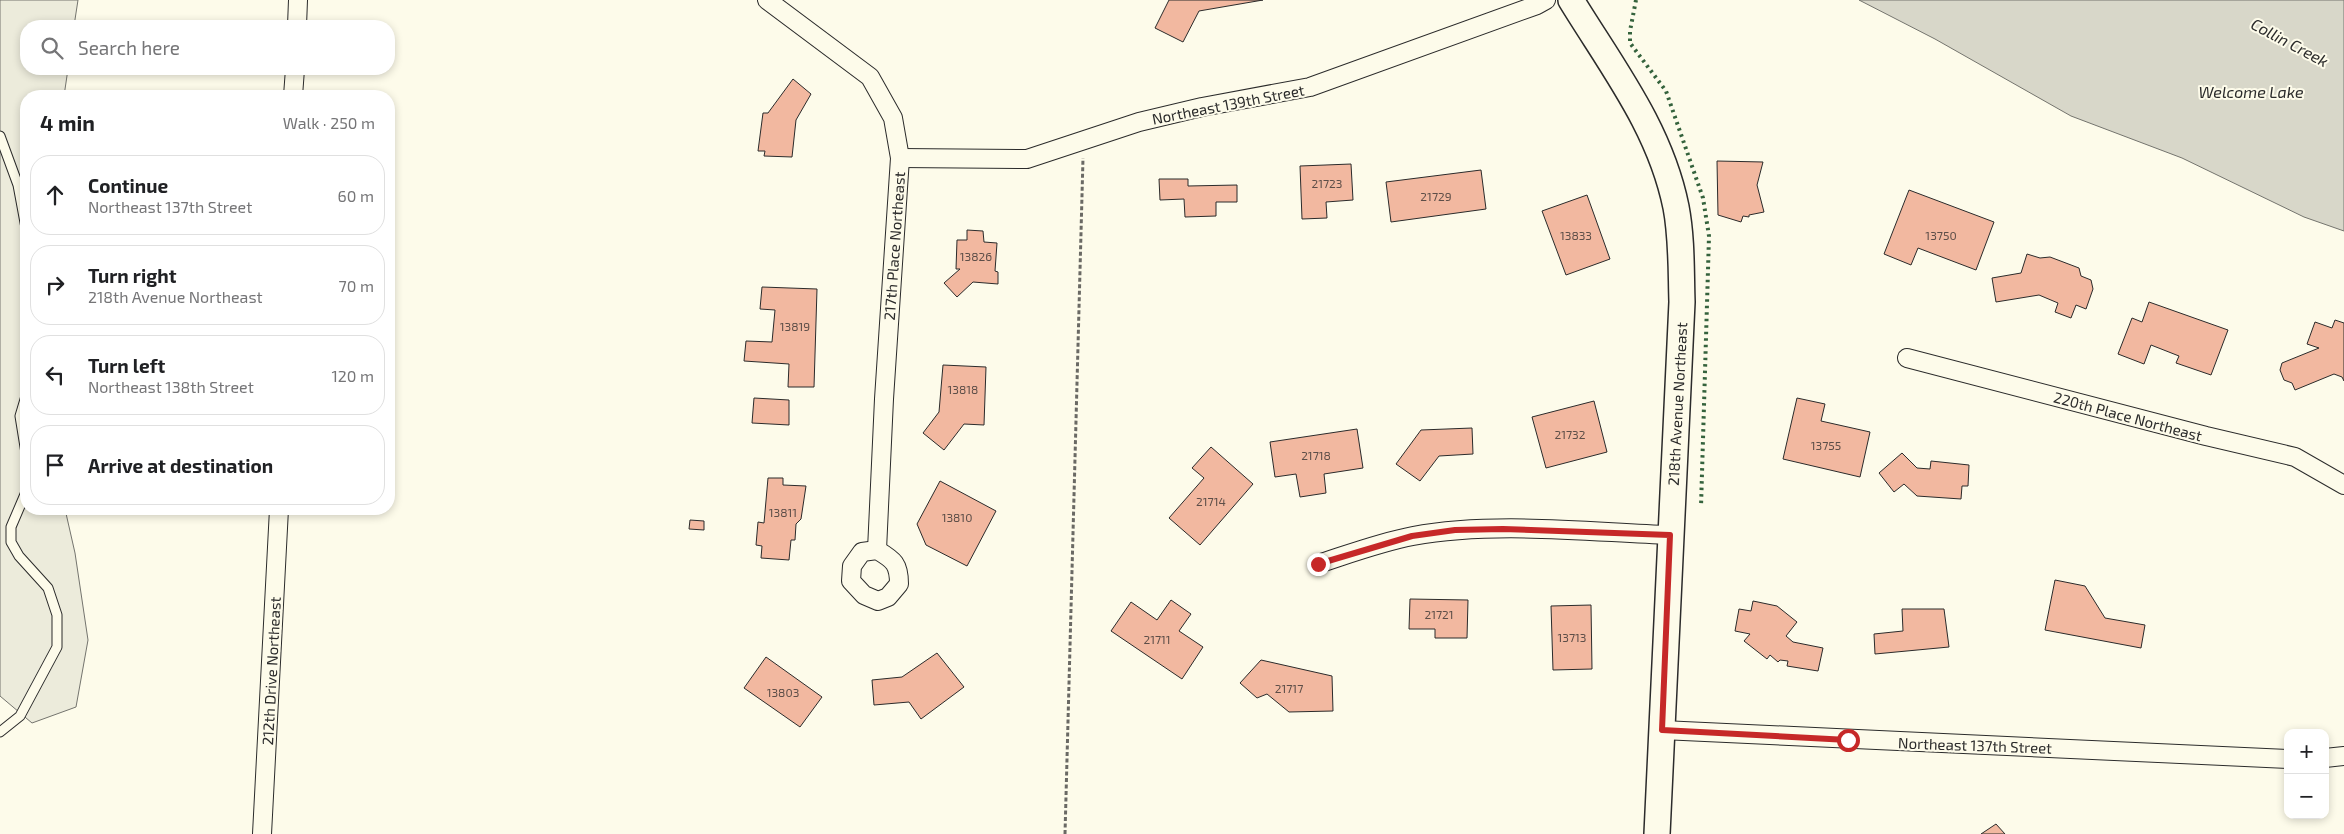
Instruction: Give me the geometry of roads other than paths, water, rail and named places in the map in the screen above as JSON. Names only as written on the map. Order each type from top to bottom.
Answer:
[{"type":"street","points":[[297,20],[298,0]]},
{"type":"street","name":"217th Place Northeast","points":[[767,0],[870,77],[893,118],[900,158],[884,399],[878,550]]},
{"type":"street","name":"Northeast 139th Street","points":[[900,158],[1027,160],[1139,122],[1202,107],[1310,87],[1538,5],[1546,0]]},
{"type":"street","name":"218th Avenue Northeast","points":[[1571,0],[1634,97],[1655,139],[1668,176],[1676,208],[1681,251],[1682,302],[1657,834]]},
{"type":"street","points":[[293,90],[295,75]]},
{"type":"street","name":"220th Place Northeast","points":[[1908,358],[2206,436],[2295,457],[2344,485]]},
{"type":"street","name":"212th Drive Northeast","points":[[262,834],[280,515]]},
{"type":"street","points":[[1318,564],[1412,536],[1455,530],[1503,529],[1670,535]]},
{"type":"street","name":"Northeast 137th Street","points":[[1662,730],[2284,759]]},
{"type":"street","points":[[2329,758],[2344,756]]},
{"type":"lane","points":[[0,136],[18,185],[20,196]]},
{"type":"lane","points":[[0,732],[20,716],[57,647],[57,615],[48,588],[19,556],[11,542],[11,527],[20,506]]},
{"type":"water","name":"Welcome Lake","points":[[1859,0],[2344,0],[2344,231],[2304,217],[2182,158],[2071,116],[1935,39]]},
{"type":"water label","name":"Collin Creek","points":[[2290,42]]}]
